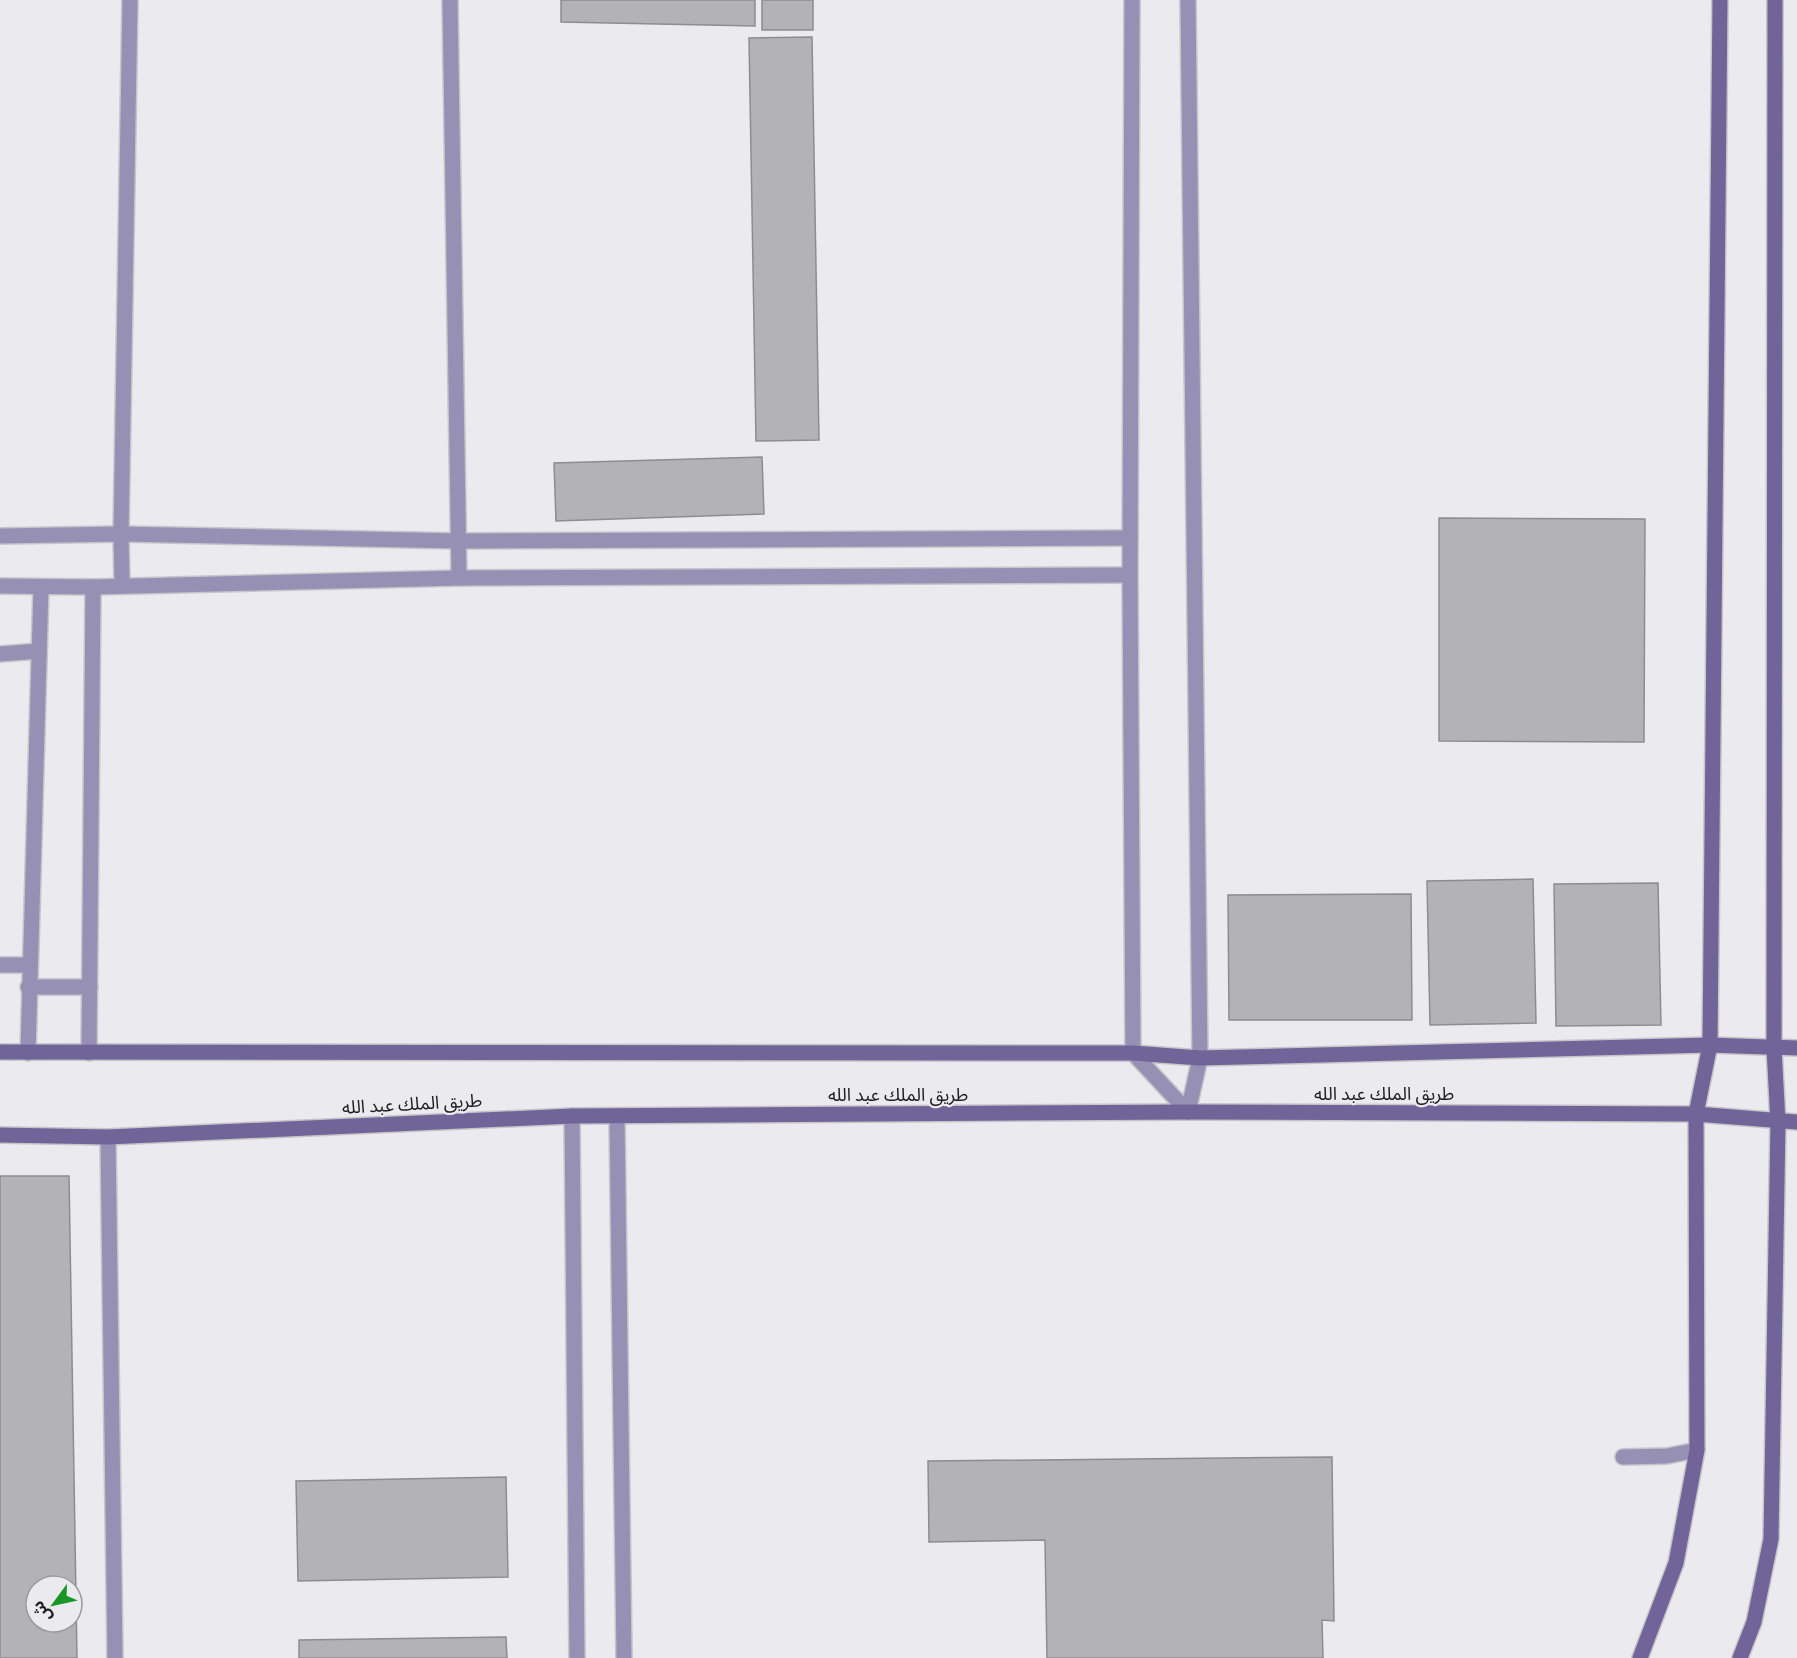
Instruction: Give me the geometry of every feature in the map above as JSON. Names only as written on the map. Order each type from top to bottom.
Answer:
[{"type":"main road","points":[[1640,1658],[1676,1563],[1697,1450],[1696,1114],[1710,1045],[1720,0]]},
{"type":"main road","points":[[1740,1658],[1754,1622],[1771,1539],[1778,1122],[1774,1048],[1775,0]]},
{"type":"main road","points":[[0,1052],[1133,1053],[1200,1058],[1710,1045],[1797,1048]]},
{"type":"main road","name":"طريق الملك عبد الله","points":[[0,1135],[108,1137],[572,1116],[1188,1112],[1696,1114],[1797,1122]]},
{"type":"street","points":[[122,585],[130,0]]},
{"type":"street","points":[[450,0],[459,578]]},
{"type":"street","points":[[1132,0],[1130,575],[1133,1053],[1188,1112]]},
{"type":"street","points":[[1188,0],[1200,1058],[1188,1112]]},
{"type":"street","points":[[0,536],[121,534],[459,541],[1130,538]]},
{"type":"street","points":[[0,586],[93,587],[459,578],[1130,575]]},
{"type":"street","points":[[28,1053],[28,965],[42,587]]},
{"type":"street","points":[[89,1053],[93,587]]},
{"type":"street","points":[[0,654],[39,651]]},
{"type":"street","points":[[0,965],[28,965]]},
{"type":"street","points":[[28,987],[90,987]]},
{"type":"street","points":[[572,1116],[577,1658]]},
{"type":"street","points":[[617,1117],[624,1658]]},
{"type":"street","points":[[108,1137],[115,1658]]},
{"type":"street","points":[[1623,1457],[1667,1456],[1697,1450]]},
{"type":"building","points":[[561,0],[755,0],[755,26],[561,22]]},
{"type":"building","points":[[762,0],[813,0],[813,30],[762,30]]},
{"type":"building","points":[[812,37],[819,440],[756,441],[749,38]]},
{"type":"building","points":[[762,457],[764,514],[556,521],[554,463]]},
{"type":"building","points":[[1439,518],[1645,519],[1644,742],[1439,741]]},
{"type":"building","points":[[1533,879],[1536,1023],[1430,1025],[1427,881]]},
{"type":"building","points":[[1658,883],[1661,1025],[1556,1026],[1554,884]]},
{"type":"building","points":[[1411,894],[1412,1020],[1229,1020],[1228,895]]},
{"type":"building","points":[[0,1176],[69,1176],[76,1574],[24,1574],[24,1634],[77,1634],[77,1658],[0,1658]]},
{"type":"building","points":[[1332,1457],[1334,1621],[1322,1620],[1323,1658],[1047,1658],[1045,1540],[929,1542],[928,1461]]},
{"type":"building","points":[[506,1477],[508,1577],[298,1581],[296,1481]]},
{"type":"building","points":[[506,1637],[507,1658],[299,1658],[299,1640]]}]
